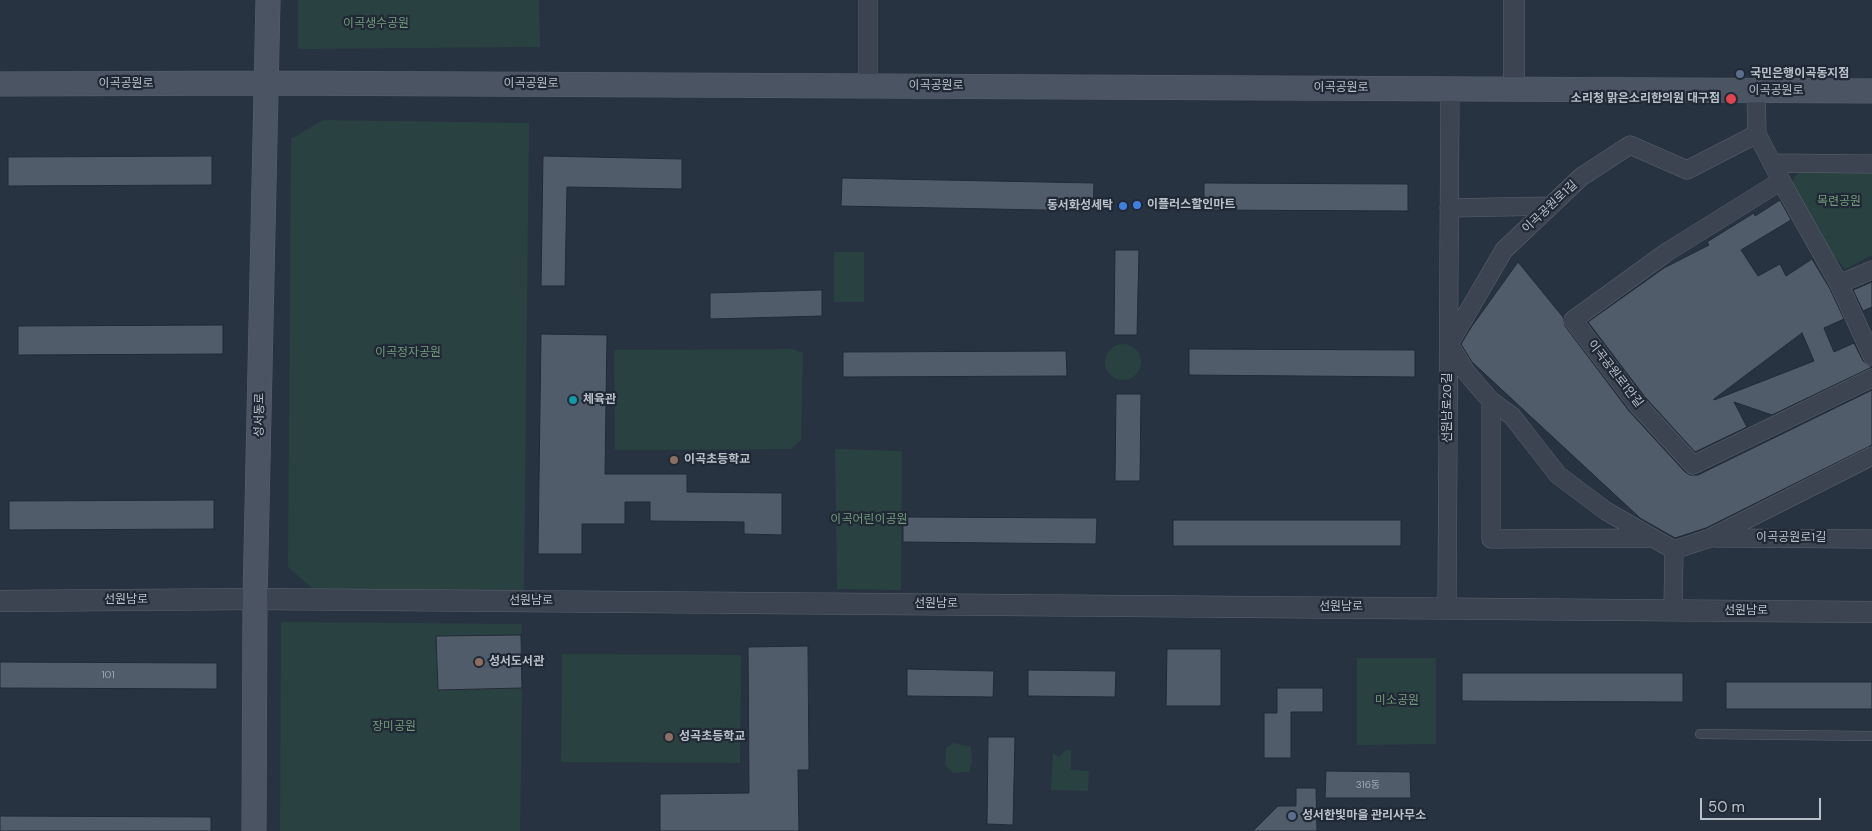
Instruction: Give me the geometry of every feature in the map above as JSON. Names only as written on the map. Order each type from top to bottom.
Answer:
[{"type":"main road","name":"성서동로","points":[[254,831],[255,599],[268,0]]},
{"type":"main road","name":"이곡공원로","points":[[0,84],[267,83],[1872,91]]},
{"type":"street","points":[[868,0],[868,86]]},
{"type":"street","points":[[1514,0],[1514,90]]},
{"type":"street","name":"선원남로20길","points":[[1447,608],[1450,89]]},
{"type":"street","points":[[1756,91],[1757,134],[1839,284],[1872,356]]},
{"type":"street","name":"이곡공원로1길","points":[[1448,344],[1504,250],[1581,177],[1630,145],[1687,170],[1757,134]]},
{"type":"street","points":[[1772,163],[1872,164]]},
{"type":"street","name":"이곡공원로1안길","points":[[1781,181],[1667,252],[1573,320],[1637,404],[1693,465],[1872,378]]},
{"type":"street","points":[[1450,208],[1551,206]]},
{"type":"street","points":[[1839,284],[1872,270]]},
{"type":"street","points":[[1448,344],[1466,372],[1491,401],[1512,416],[1558,475],[1606,512],[1674,550],[1673,610]]},
{"type":"street","points":[[1491,401],[1491,539],[1652,538]]},
{"type":"street","name":"이곡공원로1길","points":[[1674,550],[1710,538],[1872,456]]},
{"type":"street","name":"이곡공원로1길","points":[[1710,538],[1872,539]]},
{"type":"street","name":"선원남로","points":[[0,600],[255,599],[1872,612]]},
{"type":"lane","points":[[1700,734],[1872,736]]},
{"type":"green space","name":"이곡생수공원","points":[[298,0],[539,0],[540,47],[298,49]]},
{"type":"green space","name":"이곡정자공원","points":[[323,120],[529,123],[524,591],[313,589],[288,567],[291,139]]},
{"type":"green space","name":"목련공원","points":[[1801,168],[1872,169],[1872,255],[1845,269],[1820,239],[1791,183]]},
{"type":"green space","points":[[834,252],[864,252],[864,302],[834,302]]},
{"type":"green space","points":[[1123,344],[1130,345],[1136,349],[1140,355],[1140,369],[1136,375],[1130,379],[1123,380],[1116,379],[1110,375],[1106,369],[1105,362],[1106,355],[1110,349],[1116,345]]},
{"type":"green space","points":[[792,349],[803,353],[801,440],[791,449],[615,450],[614,350]]},
{"type":"green space","name":"이곡어린이공원","points":[[835,449],[902,451],[901,590],[837,589]]},
{"type":"green space","name":"장미공원","points":[[281,622],[522,624],[520,831],[280,831]]},
{"type":"green space","points":[[562,654],[741,655],[740,763],[561,762]]},
{"type":"green space","name":"미소공원","points":[[1357,658],[1436,658],[1436,744],[1357,745]]},
{"type":"green space","points":[[953,743],[971,747],[972,761],[969,772],[953,773],[945,765],[946,748]]},
{"type":"green space","points":[[1066,750],[1071,750],[1071,770],[1089,771],[1088,791],[1051,790],[1053,753],[1059,757]]},
{"type":"building","points":[[212,156],[212,185],[8,186],[8,157]]},
{"type":"building","points":[[543,156],[682,159],[682,189],[567,187],[565,286],[541,286]]},
{"type":"building","points":[[842,178],[1094,183],[1093,211],[841,206]]},
{"type":"building","points":[[1204,183],[1408,184],[1408,211],[1204,210]]},
{"type":"building","points":[[1780,200],[1791,220],[1741,250],[1758,276],[1780,264],[1786,276],[1812,259],[1830,289],[1844,319],[1824,328],[1834,352],[1854,343],[1863,361],[1872,367],[1772,415],[1734,402],[1747,427],[1695,452],[1645,397],[1588,322],[1664,268],[1709,245],[1707,242],[1754,213],[1755,216]],"holes":[[[1802,333],[1814,361],[1714,400]]]},
{"type":"building","points":[[1115,250],[1139,250],[1137,335],[1114,335]]},
{"type":"building","points":[[1518,262],[1563,317],[1565,326],[1629,411],[1685,472],[1690,475],[1698,475],[1872,390],[1872,445],[1706,528],[1675,538],[1640,518],[1472,362],[1461,344]]},
{"type":"building","points":[[1872,282],[1872,307],[1863,311],[1853,290]]},
{"type":"building","points":[[822,290],[822,316],[710,319],[710,293]]},
{"type":"building","points":[[223,325],[223,354],[18,355],[18,326]]},
{"type":"building","points":[[541,334],[607,335],[605,474],[687,474],[687,492],[782,493],[782,535],[744,534],[744,522],[650,521],[650,502],[625,502],[625,524],[582,524],[582,554],[538,554]]},
{"type":"building","points":[[1189,349],[1415,350],[1415,377],[1189,375]]},
{"type":"building","points":[[1066,351],[1067,376],[843,377],[843,352]]},
{"type":"building","points":[[1116,394],[1141,394],[1140,481],[1115,481]]},
{"type":"building","points":[[214,500],[214,529],[9,530],[9,501]]},
{"type":"building","points":[[903,517],[1097,518],[1096,544],[903,542]]},
{"type":"building","points":[[1173,520],[1401,520],[1401,546],[1173,546]]},
{"type":"building","name":"성서도서관","points":[[521,635],[522,688],[438,690],[436,636]]},
{"type":"building","points":[[808,646],[809,770],[798,770],[799,831],[660,831],[660,794],[749,793],[748,647]]},
{"type":"building","points":[[1167,649],[1221,649],[1221,706],[1166,706]]},
{"type":"building","points":[[0,662],[217,663],[217,689],[0,688]]},
{"type":"building","points":[[907,669],[994,671],[993,697],[907,696]]},
{"type":"building","points":[[1028,670],[1116,671],[1115,697],[1028,696]]},
{"type":"building","points":[[1462,673],[1683,673],[1683,702],[1462,701]]},
{"type":"building","points":[[1726,682],[1872,682],[1872,709],[1726,709]]},
{"type":"building","points":[[1277,688],[1323,688],[1323,712],[1291,712],[1291,758],[1264,758],[1264,713],[1277,713]]},
{"type":"building","points":[[988,737],[1015,737],[1013,825],[987,824]]},
{"type":"building","points":[[1326,771],[1410,772],[1411,798],[1325,798]]},
{"type":"building","name":"성서한빛마을 관리사무소","points":[[1296,788],[1316,788],[1317,831],[1253,831],[1278,806],[1296,806]]},
{"type":"building","points":[[0,816],[211,817],[211,831],[0,831]]},
{"type":"place","name":"국민은행이곡동지점","points":[[1740,74]]},
{"type":"place","name":"소리청 맑은소리한의원 대구점","points":[[1731,99]]},
{"type":"place","name":"이플러스할인마트","points":[[1137,205]]},
{"type":"place","name":"동서화성세탁","points":[[1123,206]]},
{"type":"place","name":"체육관","points":[[573,400]]},
{"type":"place","name":"이곡초등학교","points":[[674,460]]},
{"type":"place","name":"성서도서관","points":[[479,662]]},
{"type":"place","name":"성곡초등학교","points":[[669,737]]},
{"type":"place","name":"성서한빛마을 관리사무소","points":[[1292,816]]}]
